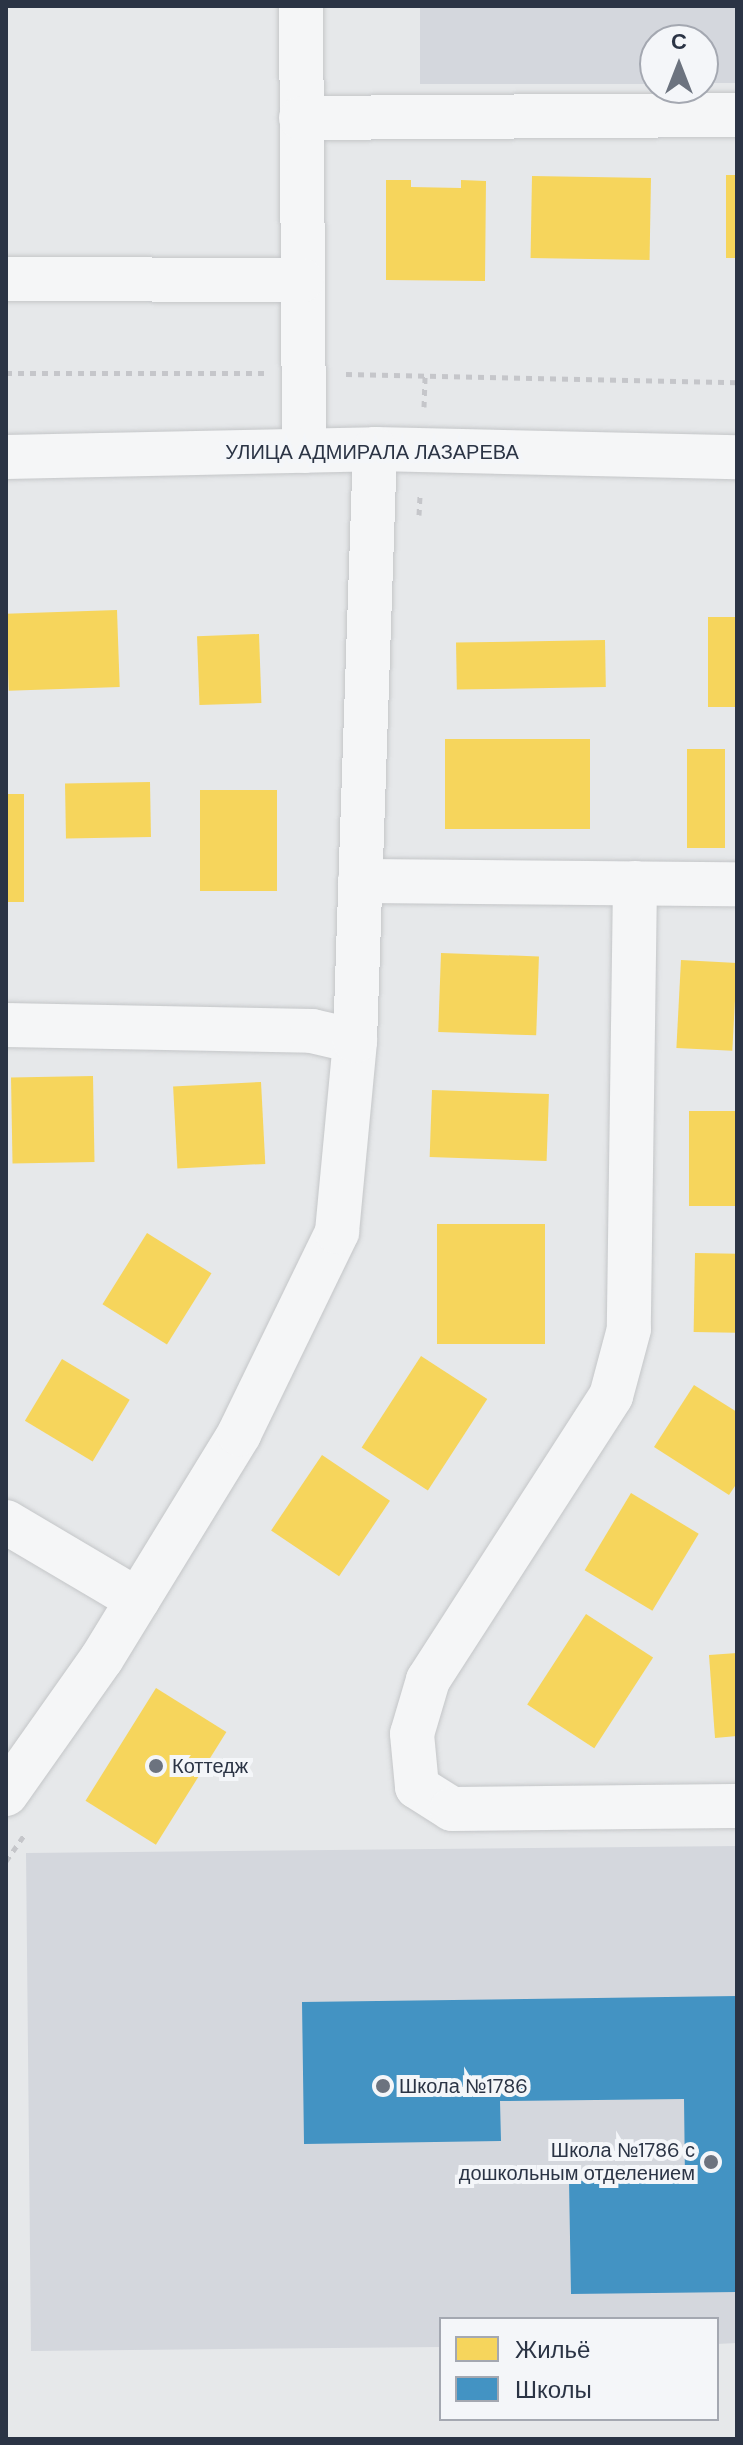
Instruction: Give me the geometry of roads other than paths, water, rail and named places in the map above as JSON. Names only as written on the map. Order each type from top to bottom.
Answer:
[{"type":"street","points":[[301,6],[304,451]]},
{"type":"street","points":[[301,118],[737,115]]},
{"type":"street","points":[[6,279],[302,280]]},
{"type":"street","points":[[6,1794],[138,1600],[239,1434],[337,1232],[355,1041],[375,449]]},
{"type":"street","name":"УЛИЦА АДМИРАЛА ЛАЗАРЕВА","points":[[6,457],[375,449],[737,457]]},
{"type":"street","points":[[360,881],[737,884]]},
{"type":"street","points":[[635,883],[629,1329],[611,1396],[428,1680],[412,1734],[417,1787],[452,1809],[737,1806]]},
{"type":"street","points":[[6,1025],[312,1031],[355,1041]]},
{"type":"street","points":[[6,1522],[138,1600]]},
{"type":"place","name":"Коттедж","points":[[156,1766]]},
{"type":"place","name":"Школа №1786","points":[[383,2086]]},
{"type":"place","name":"Школа №1786 с дошкольным отделением","points":[[711,2162]]}]
